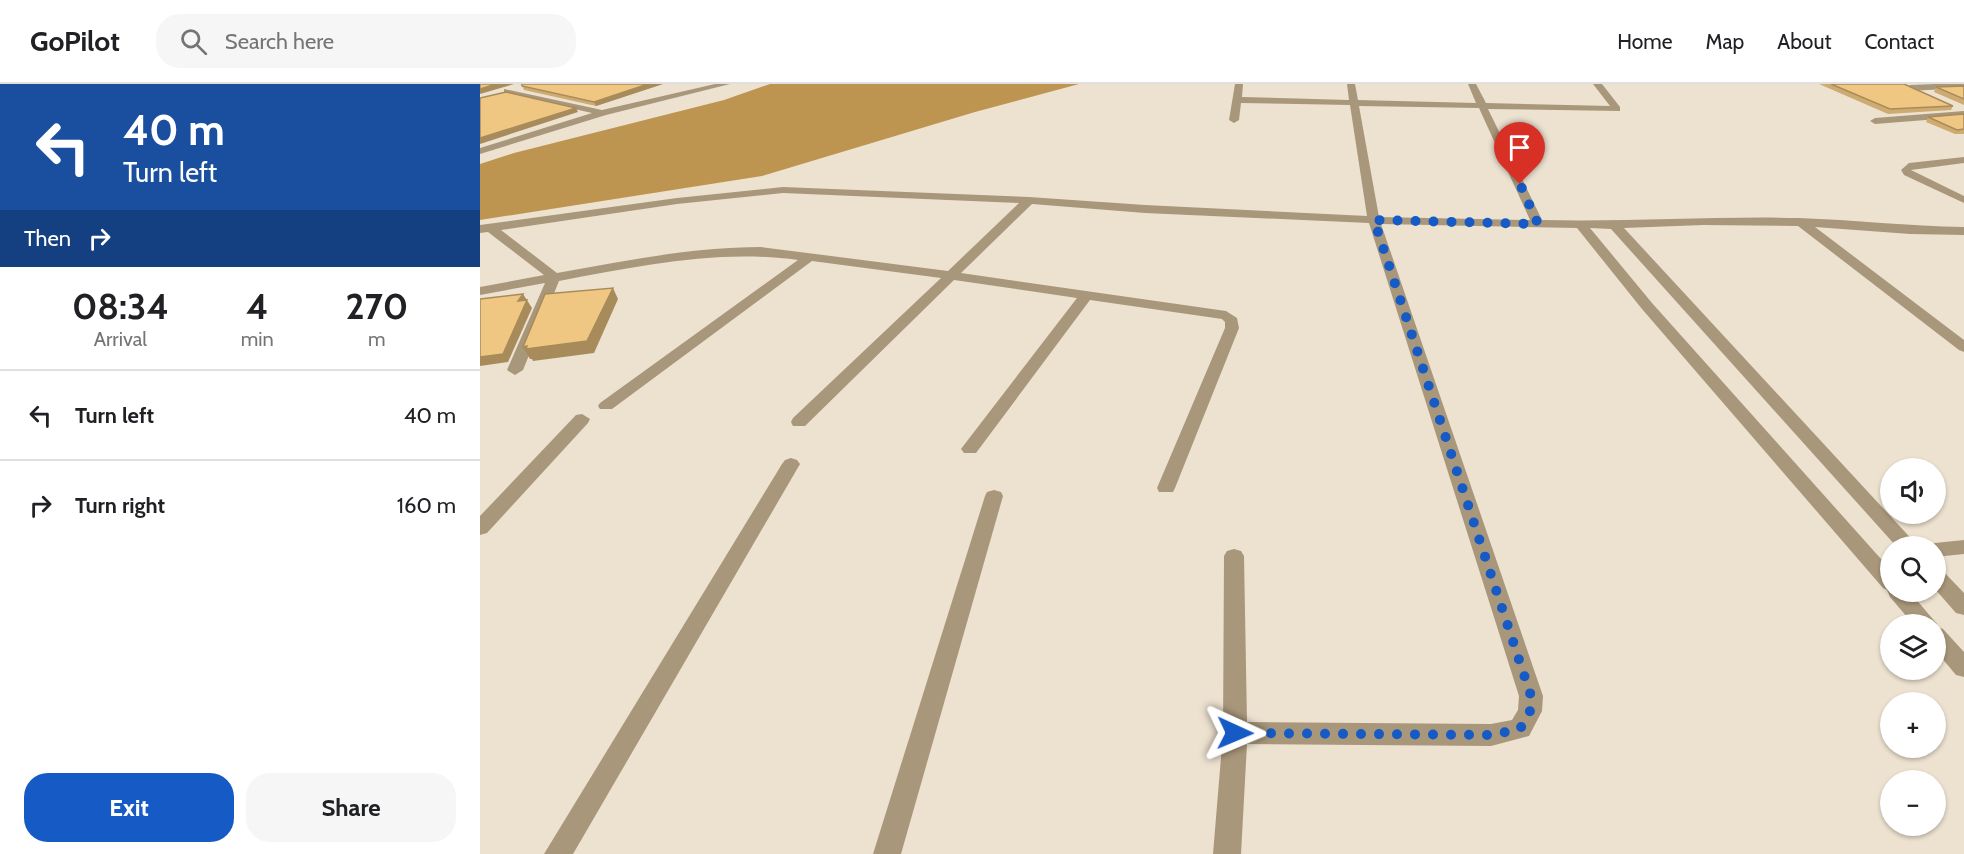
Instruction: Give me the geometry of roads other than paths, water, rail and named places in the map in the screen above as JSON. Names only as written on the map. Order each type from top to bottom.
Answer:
[{"type":"street","points":[[532,84],[503,93],[603,113]]},
{"type":"street","points":[[688,84],[704,91]]},
{"type":"street","points":[[482,149],[603,113],[726,84]]},
{"type":"street","points":[[1234,120],[1239,84]]},
{"type":"street","points":[[1472,84],[1538,224]]},
{"type":"street","points":[[1238,100],[1352,93],[1482,105],[1617,109],[1597,84]]},
{"type":"street","points":[[1905,86],[1964,85]]},
{"type":"street","points":[[1905,86],[1931,97]]},
{"type":"street","points":[[1235,733],[1491,735],[1520,729],[1530,711],[1531,696],[1374,220],[1352,93]]},
{"type":"street","points":[[1953,106],[1964,112]]},
{"type":"street","points":[[1875,121],[1964,112]]},
{"type":"street","points":[[1964,160],[1909,166],[1906,170],[1964,200]]},
{"type":"street","points":[[486,229],[677,201],[783,190],[1029,200],[1145,209],[1374,220],[1614,225],[1703,221],[1801,222],[1910,230],[1964,231]]},
{"type":"street","points":[[799,422],[1029,200]]},
{"type":"street","points":[[1801,222],[1964,347]]},
{"type":"street","points":[[1580,224],[1647,306],[1880,572]]},
{"type":"street","points":[[1614,225],[1899,536]]},
{"type":"street","points":[[486,229],[554,277]]},
{"type":"street","points":[[480,291],[633,263],[730,251],[761,251],[950,275],[1226,315],[1232,321],[1232,328],[1166,488]]},
{"type":"street","points":[[606,406],[810,257]]},
{"type":"street","points":[[515,370],[554,277]]},
{"type":"street","points":[[970,449],[1087,294]]},
{"type":"street","points":[[480,528],[582,419]]},
{"type":"street","points":[[558,854],[790,464]]},
{"type":"street","points":[[887,854],[994,496]]},
{"type":"street","points":[[1946,549],[1964,548]]},
{"type":"street","points":[[1227,854],[1235,733],[1234,556]]},
{"type":"street","points":[[1946,587],[1964,607]]},
{"type":"street","points":[[1907,602],[1917,614]]},
{"type":"street","points":[[1946,648],[1964,668]]}]
